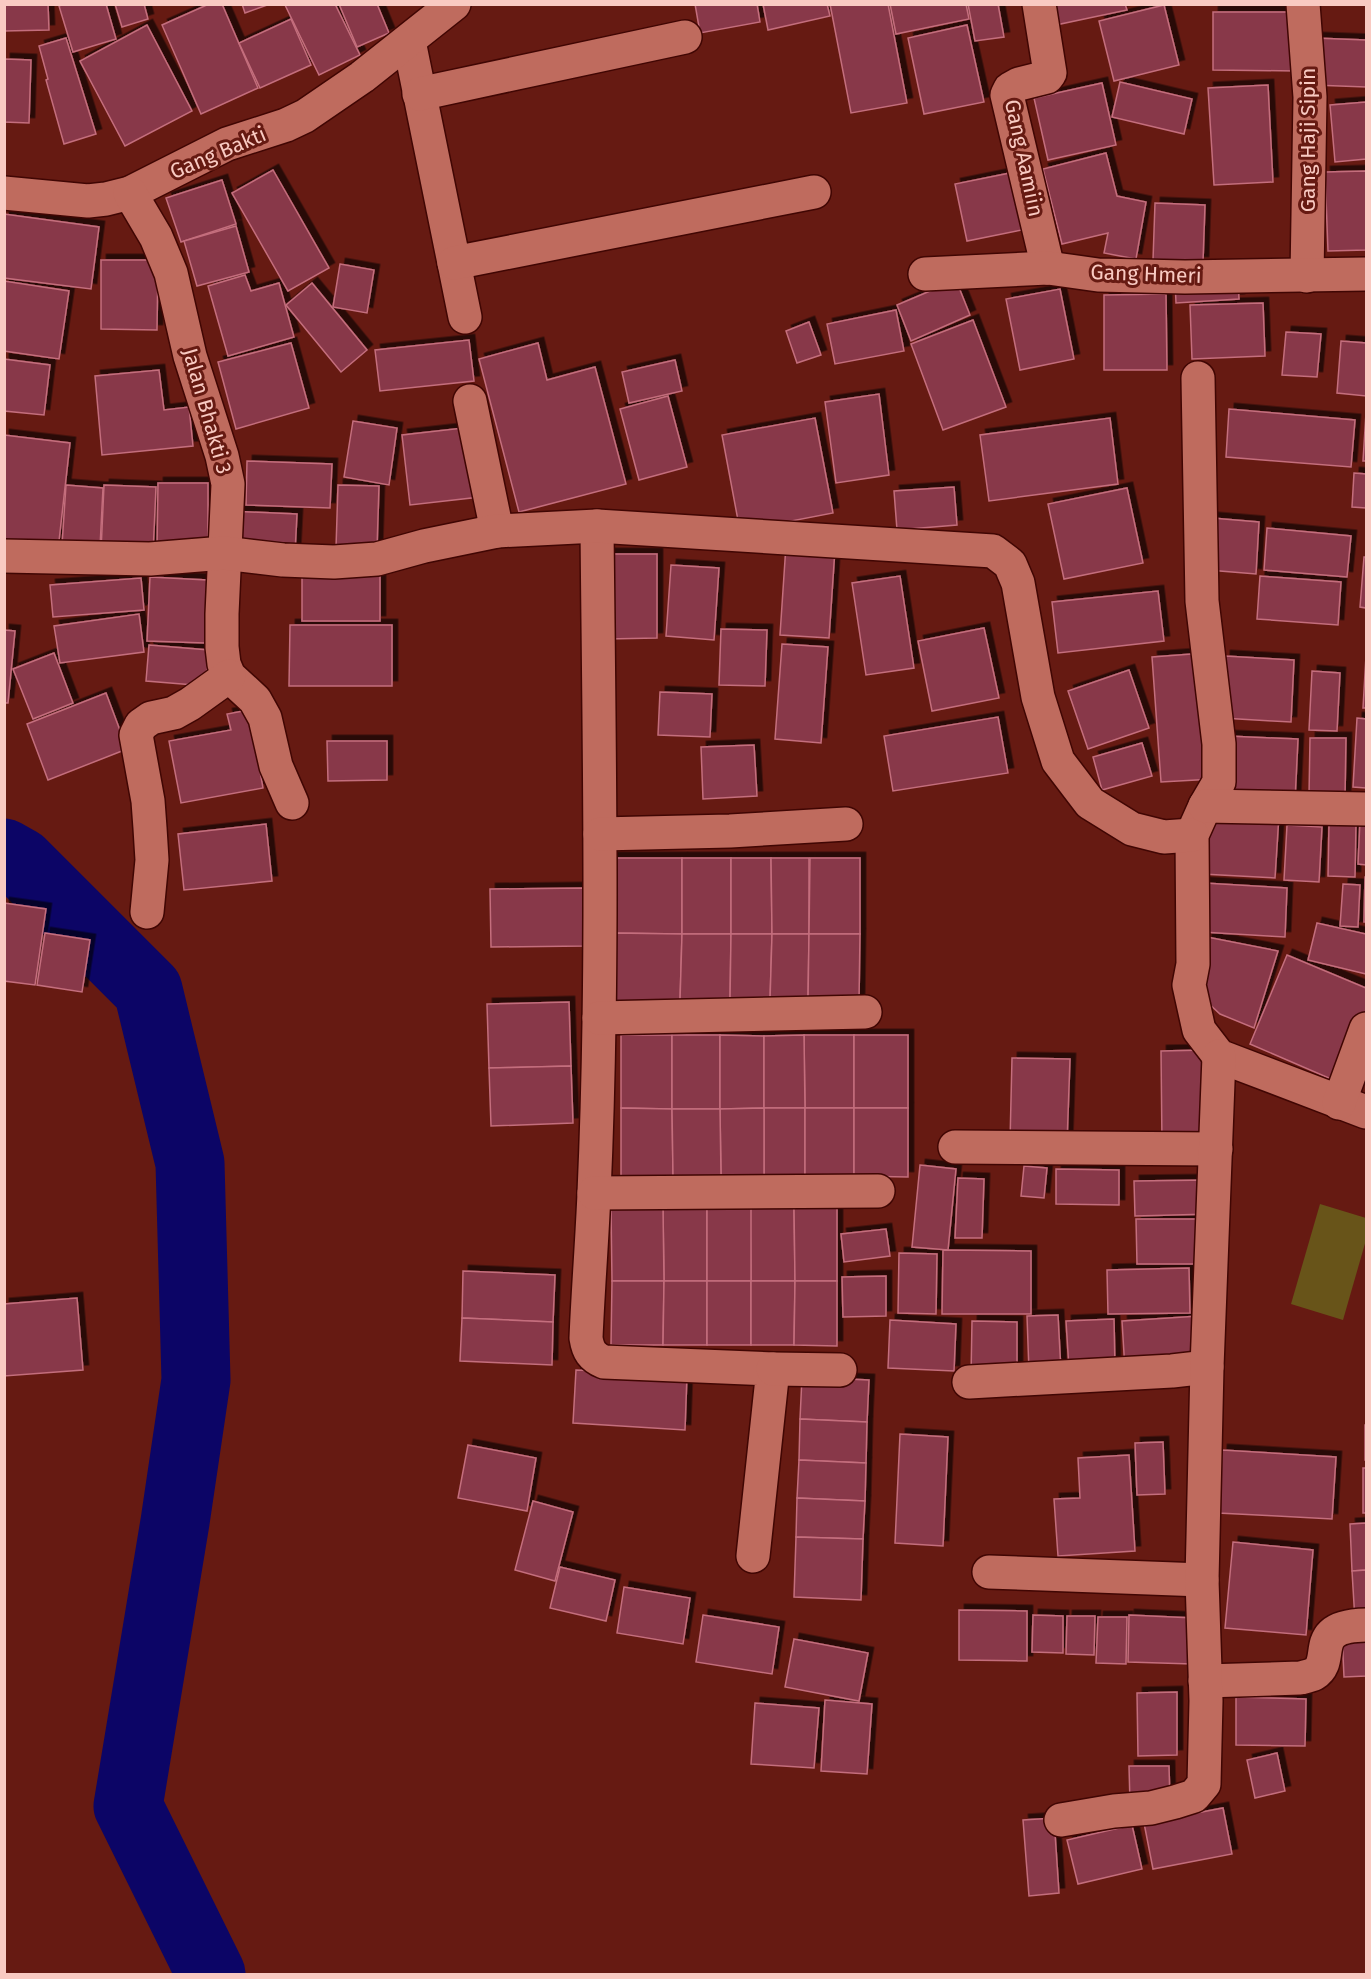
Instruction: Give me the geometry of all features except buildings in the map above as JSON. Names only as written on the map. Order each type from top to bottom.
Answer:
[{"type":"street","name":"Gang Bakti","points":[[4,193],[88,201],[130,193],[227,144],[270,131],[305,116],[362,77],[417,46],[454,4]]},
{"type":"street","name":"Gang Aamiin","points":[[1039,4],[1050,73],[1047,77],[1014,86],[1007,94],[1048,268]]},
{"type":"street","name":"Gang Haji Sipin","points":[[1303,4],[1310,97],[1307,276]]},
{"type":"street","points":[[465,316],[417,46],[685,37]]},
{"type":"street","points":[[454,263],[814,192]]},
{"type":"street","name":"Jalan Bhakti 3","points":[[130,193],[156,237],[171,273],[190,357],[222,456],[228,484],[222,647],[224,664],[229,676]]},
{"type":"street","name":"Gang Hmeri","points":[[925,274],[1048,268],[1098,275],[1366,274]]},
{"type":"street","points":[[1198,378],[1202,601],[1219,744],[1219,782],[1192,835],[1193,964],[1189,985],[1199,1030],[1219,1056],[1353,1108],[1366,1029]]},
{"type":"street","points":[[470,401],[497,531]]},
{"type":"street","points":[[4,556],[150,559],[224,553],[324,562],[377,559],[424,546],[497,531],[597,526],[993,551],[1010,564],[1018,583],[1038,697],[1058,761],[1090,803],[1132,829],[1164,837],[1192,835]]},
{"type":"street","points":[[597,526],[599,1018],[594,1193],[585,1338],[587,1348],[593,1357],[604,1362],[840,1370]]},
{"type":"street","points":[[147,912],[152,860],[148,801],[136,735],[141,724],[190,704],[229,676],[255,700],[265,718],[276,766],[291,803]]},
{"type":"street","points":[[1205,806],[1366,809]]},
{"type":"street","points":[[600,834],[730,831],[846,824]]},
{"type":"street","points":[[599,1018],[865,1012]]},
{"type":"street","points":[[1061,1820],[1114,1811],[1151,1808],[1194,1796],[1204,1784],[1206,1746],[1202,1580],[1219,1056]]},
{"type":"street","points":[[955,1147],[1216,1149]]},
{"type":"street","points":[[594,1193],[878,1191]]},
{"type":"street","points":[[969,1382],[1208,1367]]},
{"type":"street","points":[[753,1556],[772,1369]]},
{"type":"street","points":[[989,1572],[1202,1580]]},
{"type":"street","points":[[1205,1681],[1300,1678],[1314,1674],[1321,1666],[1326,1644],[1332,1634],[1343,1627],[1366,1625]]},
{"type":"shaded area","points":[[1320,1204],[1366,1218],[1366,1240],[1343,1320],[1291,1304]]},
{"type":"waterway","points":[[4,853],[20,862],[148,990],[190,1163],[196,1380],[128,1806],[211,1974]]}]
